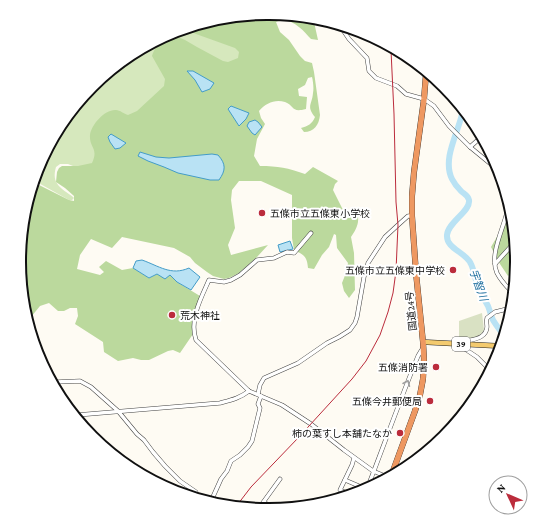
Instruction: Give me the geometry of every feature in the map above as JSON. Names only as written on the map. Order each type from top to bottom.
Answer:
[{"type":"highway","name":"国道24号","points":[[394,467],[415,411],[423,379],[423,345],[416,273],[412,196],[426,79]]},
{"type":"main road","name":"39","points":[[423,345],[463,344],[494,346]]},
{"type":"street","points":[[344,32],[367,58],[369,71],[376,78],[397,86],[406,94],[424,100],[434,106],[449,126],[470,147],[488,162]]},
{"type":"street","points":[[470,147],[477,141]]},
{"type":"street","points":[[213,497],[221,479],[232,461],[248,447],[252,441],[260,408],[258,404],[260,385],[264,378],[298,363],[350,330],[357,317],[368,263],[385,237],[408,216],[412,216]]},
{"type":"street","points":[[505,217],[498,241],[495,264],[497,274],[508,287]]},
{"type":"street","points":[[311,233],[294,252],[287,252],[274,258],[257,260],[240,275],[231,280],[224,282],[209,280],[201,297],[194,320],[194,335],[196,340],[249,391],[282,405],[311,424],[354,458],[373,471],[382,475]]},
{"type":"street","points":[[495,264],[509,248]]},
{"type":"street","points":[[486,365],[465,349],[463,344],[467,341],[482,337],[487,329],[486,318],[495,312],[505,310]]},
{"type":"street","points":[[369,481],[390,430],[402,394],[423,345]]},
{"type":"street","points":[[59,382],[76,381],[91,387],[118,411],[137,434],[144,440],[152,452],[180,481],[196,492]]},
{"type":"street","points":[[81,415],[220,403],[232,400],[249,391]]},
{"type":"street","points":[[343,491],[340,490],[354,458]]},
{"type":"street","points":[[264,502],[280,479]]},
{"type":"street","points":[[345,480],[358,486]]},
{"type":"green space","points":[[279,21],[276,22],[280,32],[289,40],[305,61],[312,63],[320,115],[315,127],[308,132],[304,132],[301,128],[310,124],[315,117],[310,108],[313,91],[312,77],[308,78],[305,85],[298,89],[299,96],[307,97],[306,109],[295,110],[285,102],[274,101],[259,111],[265,124],[257,139],[254,156],[260,166],[272,166],[305,174],[313,167],[338,181],[333,190],[347,218],[355,216],[358,217],[357,225],[351,237],[354,253],[355,290],[349,298],[344,291],[342,283],[348,263],[337,248],[336,235],[334,234],[329,247],[322,255],[314,269],[308,268],[307,261],[304,256],[294,250],[292,238],[292,195],[261,181],[239,181],[232,190],[231,200],[235,228],[228,245],[231,255],[268,245],[239,273],[229,278],[224,279],[213,276],[195,263],[190,257],[174,248],[122,237],[112,248],[91,239],[80,255],[77,269],[100,275],[104,272],[99,267],[106,261],[122,270],[133,268],[149,278],[157,274],[170,275],[177,282],[200,296],[194,314],[192,327],[193,334],[180,353],[173,350],[149,360],[133,358],[118,361],[104,352],[103,342],[75,324],[78,316],[77,308],[58,311],[49,303],[40,306],[33,315],[26,262],[31,214],[39,185],[74,201],[74,196],[56,182],[57,172],[62,166],[78,166],[92,163],[94,151],[90,135],[99,118],[112,110],[118,110],[128,115],[137,111],[164,86],[165,79],[152,56],[156,48],[178,37],[223,61],[228,62],[238,58],[239,52],[235,48],[192,32],[205,28],[236,22]]},
{"type":"green space","points":[[289,21],[315,25],[318,40],[311,39],[296,24]]},
{"type":"green space","points":[[217,26],[242,51],[241,60],[171,81],[100,161],[78,168],[68,164],[60,164],[56,167],[56,182],[74,198],[69,200],[39,183],[51,155],[67,127],[86,102],[121,70],[147,52],[176,38],[205,28]]},
{"type":"green space","points":[[506,220],[510,262],[508,276],[491,247]]},
{"type":"green space","points":[[482,313],[484,330],[482,333],[473,338],[459,339],[459,321]]},
{"type":"water","points":[[187,71],[193,71],[214,83],[210,89],[202,92],[195,80]]},
{"type":"water","points":[[231,106],[249,113],[246,119],[239,126],[228,109]]},
{"type":"water","points":[[255,120],[262,127],[255,135],[247,126],[249,122]]},
{"type":"water","points":[[111,134],[126,143],[120,148],[115,149],[108,137]]},
{"type":"water","points":[[140,152],[156,157],[169,158],[212,154],[218,155],[223,161],[224,170],[219,180],[210,180],[178,173],[148,161],[138,156]]},
{"type":"water","points":[[290,241],[293,249],[280,252],[278,245]]},
{"type":"water","points":[[142,260],[171,271],[189,268],[200,277],[191,290],[177,282],[170,275],[165,279],[157,274],[149,278],[133,268],[136,261]]},
{"type":"waterway","name":"宇智川","points":[[461,116],[452,146],[449,171],[455,184],[468,197],[469,204],[448,230],[447,235],[450,244],[465,256],[471,264],[479,290],[488,306],[493,320],[500,329]]},
{"type":"railway","points":[[240,501],[251,487],[352,379],[366,361],[380,335],[388,312],[393,293],[396,271],[398,225],[391,53]]},
{"type":"place","name":"五條市立五條東小学校","points":[[262,213]]},
{"type":"place","name":"五條市立五條東中学校","points":[[453,270]]},
{"type":"place","name":"荒木神社","points":[[172,315]]},
{"type":"place","name":"五條消防署","points":[[436,367]]},
{"type":"place","name":"五條今井郵便局","points":[[430,401]]},
{"type":"place","name":"柿の葉すし本舗たなか","points":[[400,433]]}]
